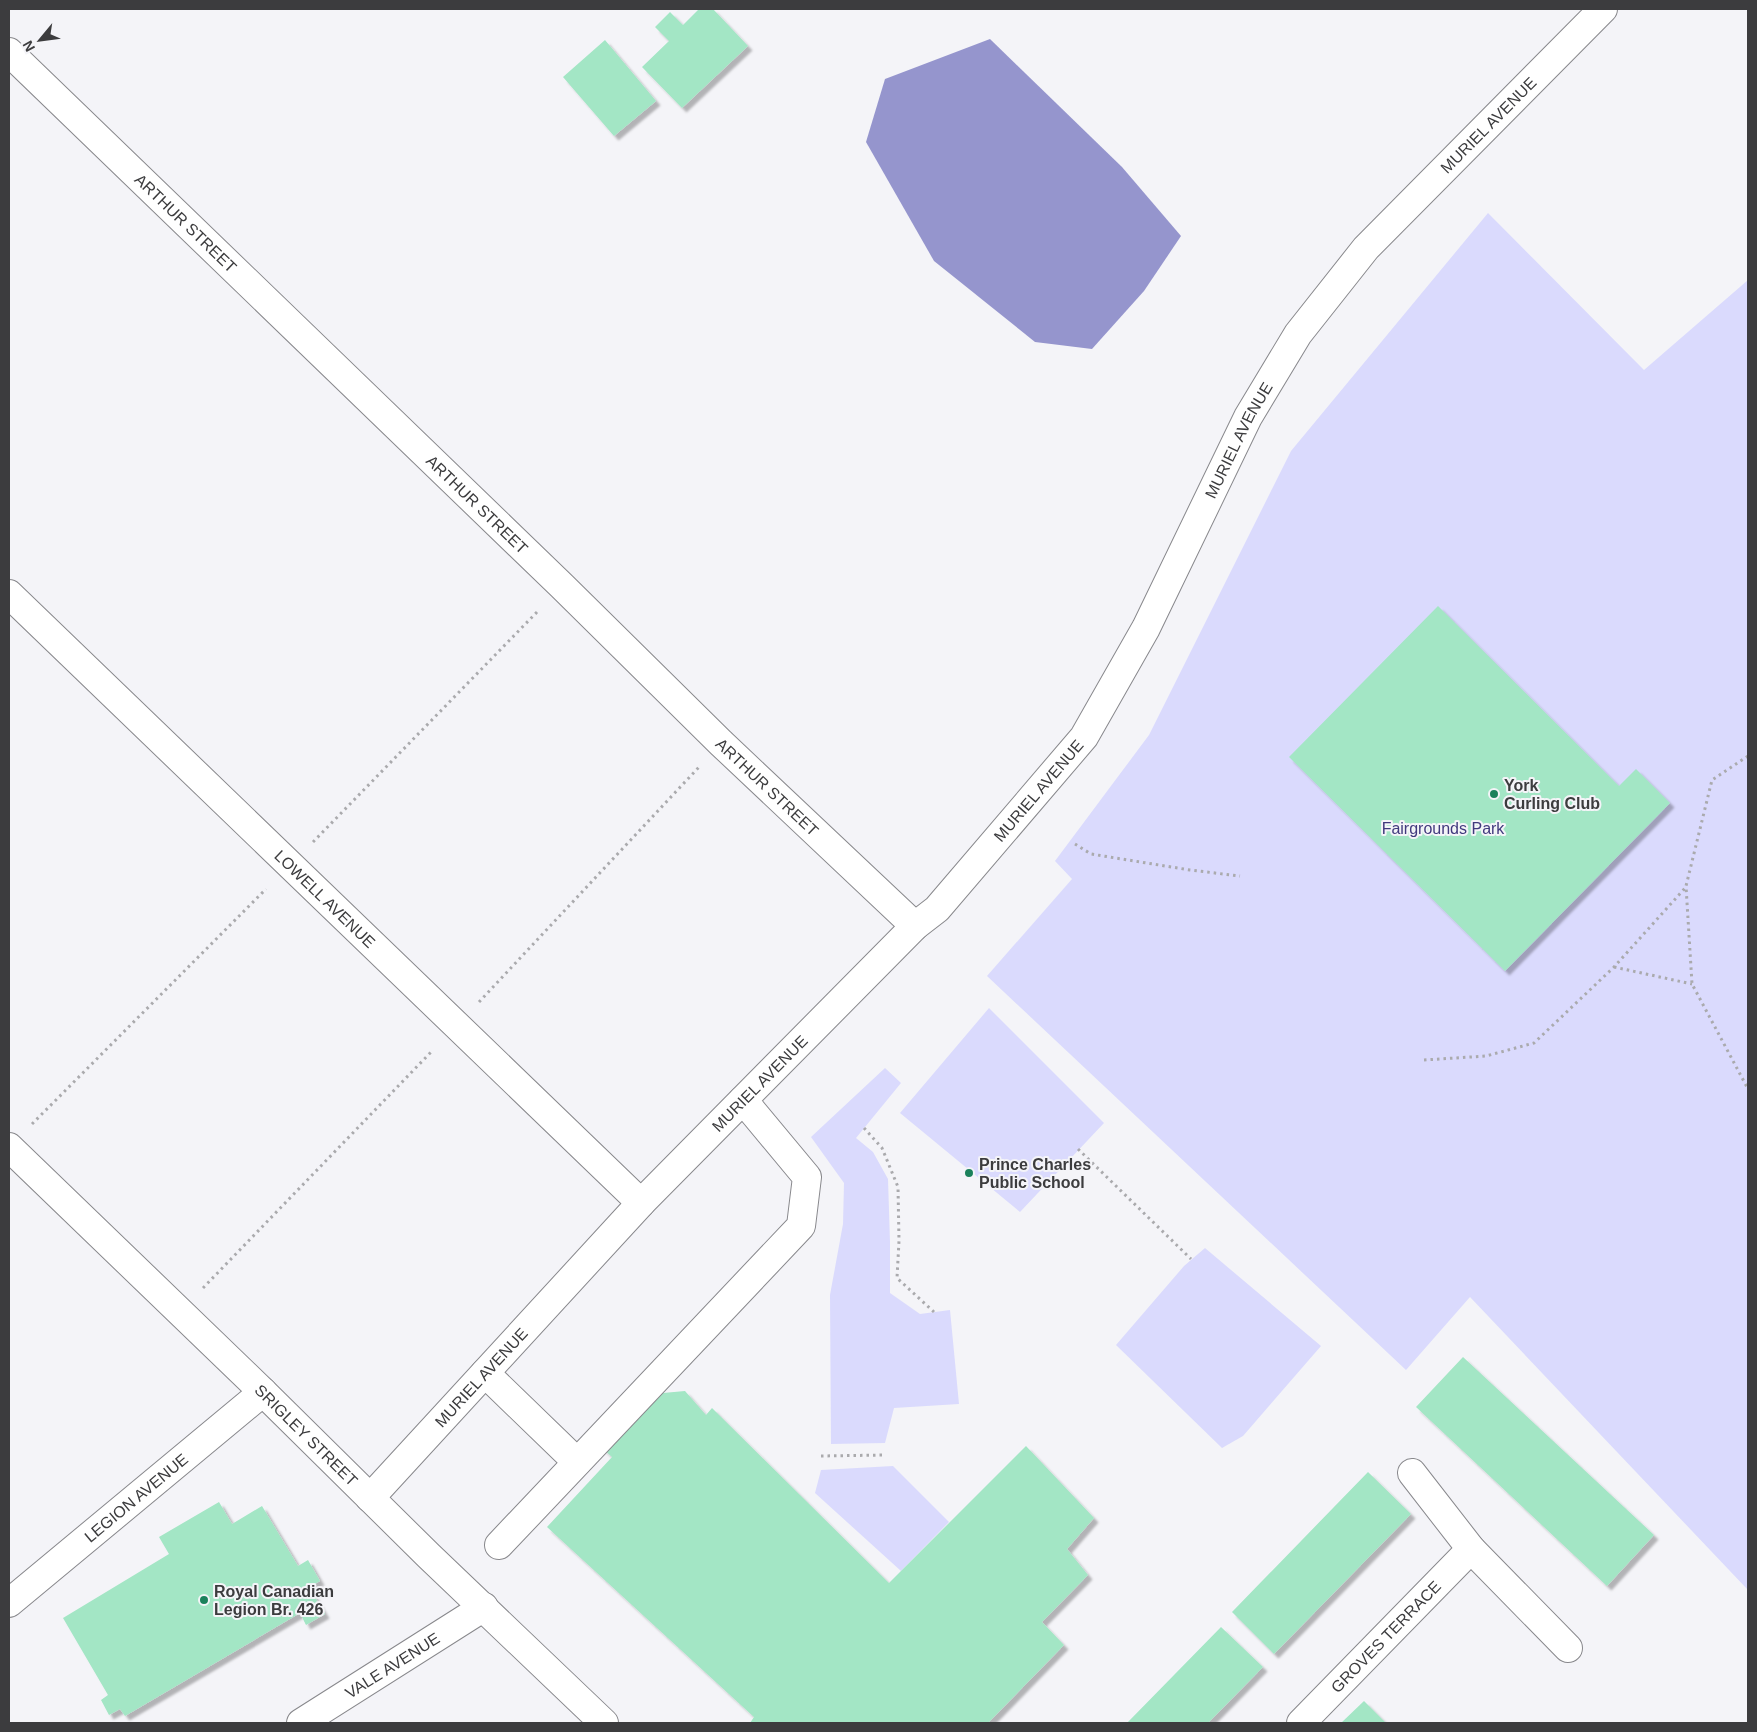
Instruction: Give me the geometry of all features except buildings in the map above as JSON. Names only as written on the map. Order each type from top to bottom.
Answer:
[{"type":"street","name":"MURIEL AVENUE","points":[[370,1498],[641,1204],[915,926],[937,909],[1084,737],[1146,628],[1248,417],[1298,334],[1366,248],[1603,9]]},
{"type":"street","name":"ARTHUR STREET","points":[[9,52],[562,586],[721,743],[915,926]]},
{"type":"street","name":"LOWELL AVENUE","points":[[9,594],[641,1204]]},
{"type":"street","points":[[499,1545],[801,1226],[807,1177],[743,1100]]},
{"type":"street","name":"SRIGLEY STREET","points":[[9,1147],[604,1723]]},
{"type":"street","points":[[485,1373],[577,1462]]},
{"type":"street","name":"LEGION AVENUE","points":[[9,1603],[263,1392]]},
{"type":"street","points":[[1412,1473],[1471,1549],[1568,1648]]},
{"type":"street","name":"GROVES TERRACE","points":[[1301,1723],[1471,1549]]},
{"type":"street","name":"VALE AVENUE","points":[[301,1723],[484,1607]]},
{"type":"path","points":[[1748,756],[1712,780],[1686,886],[1692,984],[1748,1089]]},
{"type":"path","points":[[1075,844],[1091,854],[1240,876]]},
{"type":"path","points":[[1424,1060],[1486,1056],[1534,1043],[1614,967],[1686,886]]},
{"type":"path","points":[[1614,967],[1692,984]]},
{"type":"path","points":[[864,1128],[882,1148],[898,1186],[899,1242],[897,1278],[934,1312]]},
{"type":"path","points":[[1078,1150],[1191,1259]]},
{"type":"path","points":[[821,1456],[884,1456]]},
{"type":"green space","name":"Fairgrounds Park","points":[[1488,213],[1644,370],[1748,280],[1748,1590],[1470,1297],[1406,1370],[987,976],[1072,879],[1055,861],[1149,735],[1291,451]]},
{"type":"green space","points":[[989,1008],[1104,1123],[1020,1212],[900,1113]]},
{"type":"green space","points":[[885,1068],[901,1083],[856,1138],[873,1152],[888,1179],[890,1293],[920,1314],[950,1310],[959,1404],[894,1408],[885,1443],[831,1444],[830,1295],[843,1224],[844,1183],[811,1137]]},
{"type":"green space","points":[[1205,1248],[1321,1346],[1243,1436],[1222,1448],[1116,1345],[1184,1266]]},
{"type":"green space","points":[[893,1466],[949,1522],[901,1571],[815,1493],[821,1470]]},
{"type":"water","points":[[990,39],[1122,167],[1181,236],[1144,291],[1092,349],[1035,342],[934,261],[866,142],[885,79]]},
{"type":"place","name":"York Curling Club","points":[[1494,794]]},
{"type":"place","name":"Prince Charles Public School","points":[[969,1173]]},
{"type":"place","name":"Royal Canadian Legion Br. 426","points":[[204,1600]]}]
